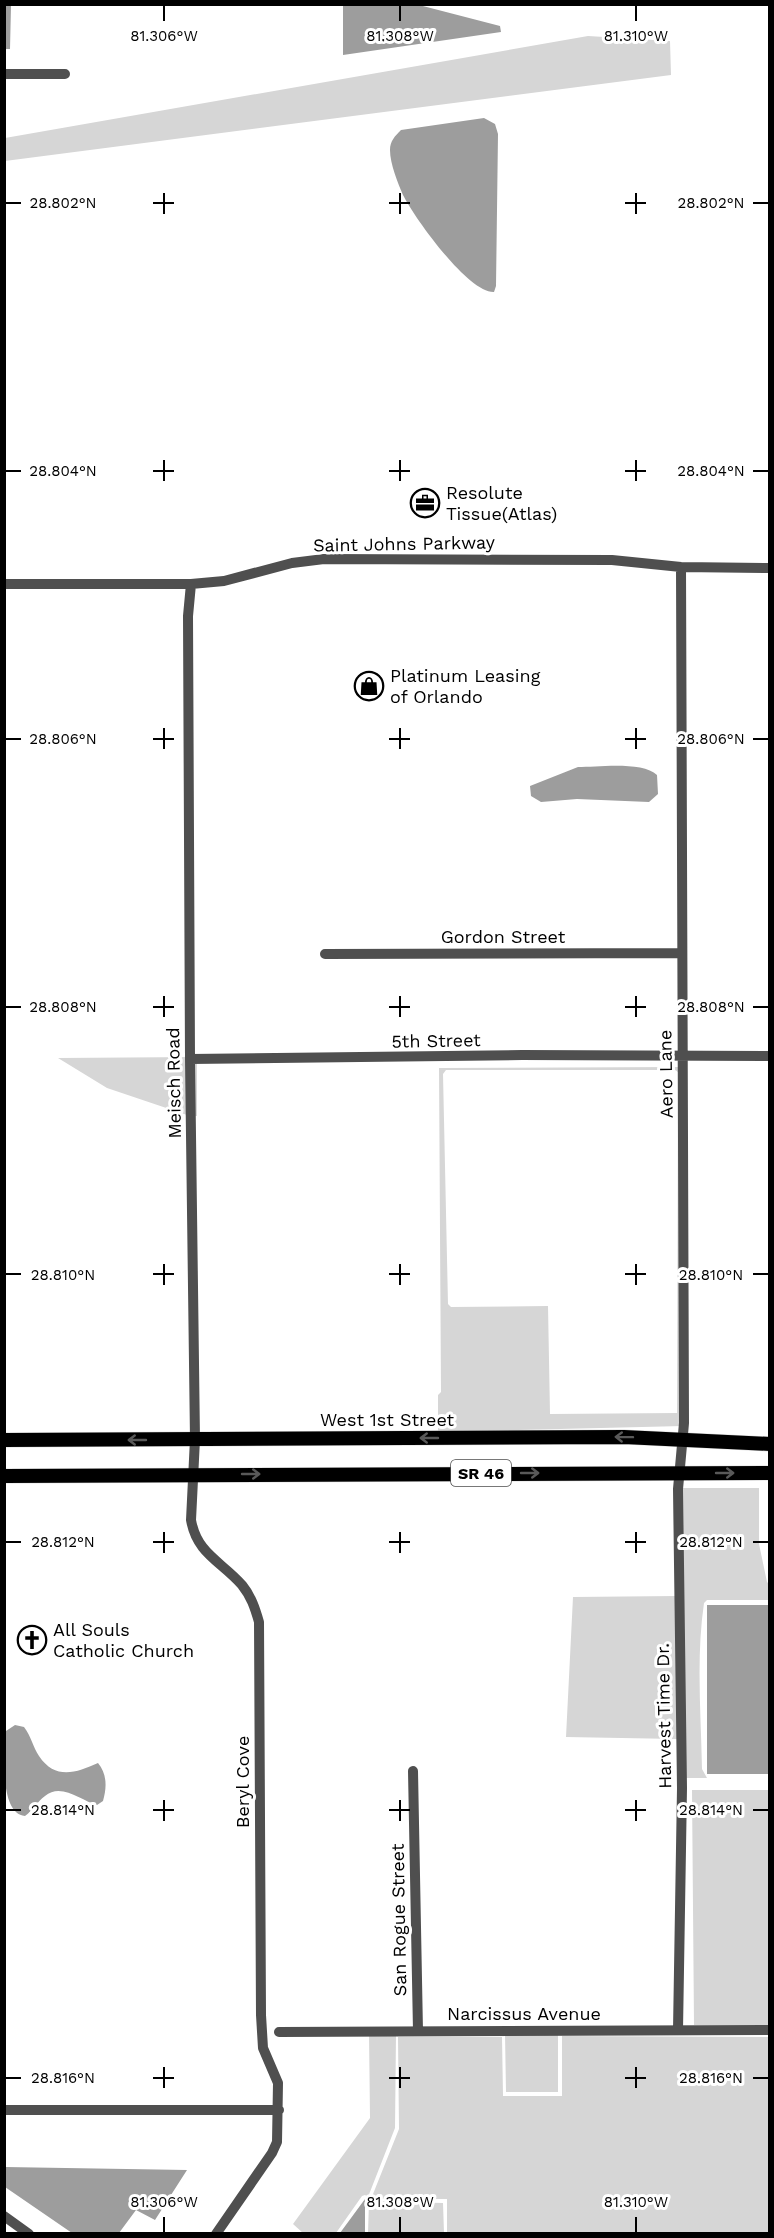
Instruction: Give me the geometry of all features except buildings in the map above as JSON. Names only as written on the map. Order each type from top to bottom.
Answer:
[{"type":"main road","name":"West 1st Street","points":[[4,1440],[556,1437],[683,1439],[770,1444]]},
{"type":"main road","name":"SR 46","points":[[4,1476],[770,1473]]},
{"type":"street","points":[[4,74],[65,74]]},
{"type":"street","name":"Saint Johns Parkway","points":[[4,584],[191,584],[224,581],[292,563],[324,560],[612,560],[681,567],[770,568]]},
{"type":"street","name":"Aero Lane","points":[[679,1472],[683,1439],[684,1187],[681,953],[681,567]]},
{"type":"street","name":"Meisch Road","points":[[191,584],[189,616],[190,1059],[195,1439],[192,1474]]},
{"type":"street","name":"Gordon Street","points":[[325,954],[681,953]]},
{"type":"street","name":"5th Street","points":[[190,1059],[770,1056]]},
{"type":"street","name":"Harvest Time Dr.","points":[[678,2030],[682,1788],[679,1472]]},
{"type":"street","name":"Beryl Cove","points":[[192,1474],[191,1520],[194,1532],[202,1548],[243,1586],[254,1602],[259,1622],[261,2015],[263,2048],[278,2083],[279,2110],[277,2142],[272,2153],[216,2234]]},
{"type":"street","name":"San Rogue Street","points":[[413,1772],[418,2031]]},
{"type":"street","name":"Narcissus Avenue","points":[[279,2032],[770,2030]]},
{"type":"street","points":[[4,2110],[279,2110]]},
{"type":"street","points":[[4,2216],[29,2234]]},
{"type":"shaded area","points":[[5,4],[11,5],[10,49],[5,49]]},
{"type":"shaded area","points":[[343,5],[419,5],[500,26],[501,32],[343,55]]},
{"type":"shaded area","points":[[588,36],[670,41],[671,75],[5,161],[5,138]]},
{"type":"shaded area","points":[[484,118],[495,124],[498,134],[496,286],[494,292],[483,289],[470,280],[430,236],[403,195],[390,155],[392,141],[401,130]]},
{"type":"shaded area","points":[[631,766],[642,768],[657,775],[658,794],[649,802],[577,799],[541,802],[531,796],[530,786],[578,767]]},
{"type":"shaded area","points":[[197,1057],[197,1116],[190,1116],[107,1088],[58,1058]]},
{"type":"shaded area","points":[[680,1067],[683,1426],[438,1432],[438,1395],[441,1392],[439,1068]],"holes":[[[446,1070],[675,1070],[678,1072],[677,1413],[550,1414],[548,1306],[451,1307],[448,1304],[443,1074]]]},
{"type":"shaded area","points":[[678,1488],[759,1488],[759,1544],[769,1584],[769,1600],[707,1600],[704,1603],[700,1644],[700,1686],[702,1769],[707,1778],[678,1778],[677,1739],[566,1737],[573,1597],[677,1596]]},
{"type":"shaded area","points":[[707,1605],[769,1605],[769,1774],[707,1774]]},
{"type":"shaded area","points":[[15,1725],[24,1727],[39,1756],[52,1769],[74,1772],[98,1763],[105,1781],[103,1801],[97,1805],[58,1791],[45,1796],[25,1816],[17,1813],[7,1795],[4,1770],[6,1731]]},
{"type":"shaded area","points":[[692,1790],[769,1790],[769,2025],[694,2025]]},
{"type":"shaded area","points":[[558,2031],[558,2092],[506,2092],[505,2034],[396,2034],[395,2128],[368,2197],[362,2196],[336,2233],[303,2233],[293,2224],[370,2118],[369,2034]]},
{"type":"shaded area","points":[[562,2036],[769,2037],[769,2233],[447,2233],[447,2199],[371,2199],[399,2129],[398,2037],[502,2037],[503,2096],[562,2096]]},
{"type":"shaded area","points":[[5,2167],[187,2170],[155,2220],[136,2210],[119,2233],[72,2233],[5,2187]]},
{"type":"shaded area","points":[[365,2199],[365,2233],[340,2233]]},
{"type":"shaded area","points":[[369,2201],[443,2203],[444,2233],[368,2233]]},
{"type":"place","name":"Resolute Tissue(Atlas)","points":[[425,503]]},
{"type":"place","name":"Platinum Leasing of Orlando","points":[[369,686]]},
{"type":"place","name":"All Souls Catholic Church","points":[[32,1640]]}]
